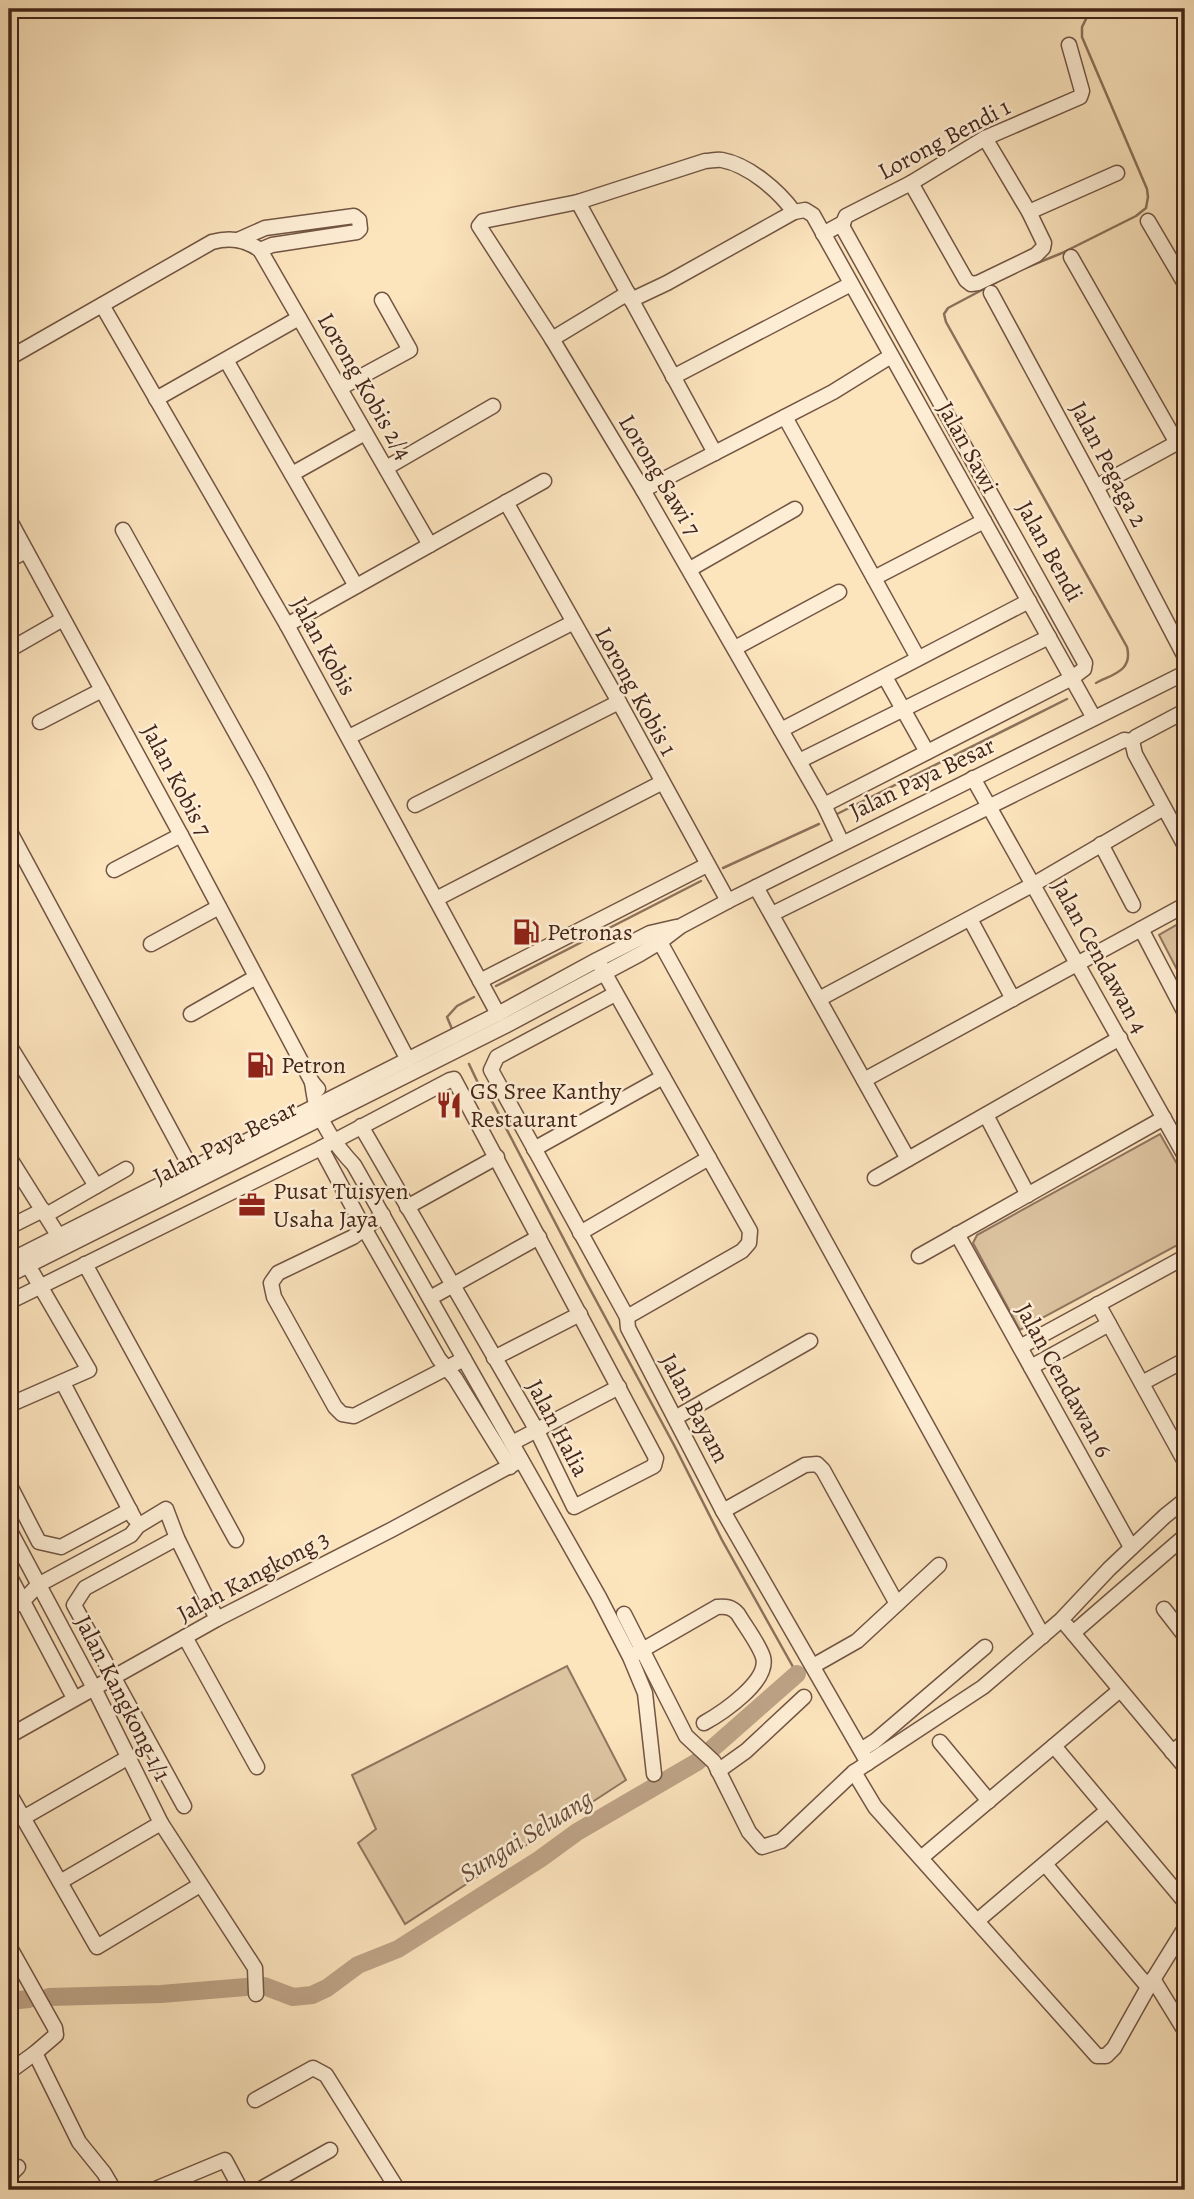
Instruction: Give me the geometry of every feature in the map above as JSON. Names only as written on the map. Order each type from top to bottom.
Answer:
[{"type":"street","name":"Lorong Bendi 1","points":[[823,234],[843,223],[846,216],[911,183],[985,138],[1080,97],[1082,91],[1069,45]]},
{"type":"street","points":[[911,183],[966,280],[971,284],[1036,255],[1044,243],[1029,212],[985,138]]},
{"type":"street","points":[[552,339],[629,296],[667,283],[794,212],[782,195],[768,183],[721,160],[705,161],[578,202],[629,296],[673,377],[715,453]]},
{"type":"street","points":[[1029,212],[1116,173]]},
{"type":"street","name":"Lorong Sawi 7","points":[[578,202],[483,221],[479,226],[552,339],[690,569],[824,805],[842,843]]},
{"type":"street","name":"Jalan Sawi","points":[[794,212],[805,210],[813,215],[1094,719]]},
{"type":"street","points":[[9,358],[212,242],[238,240],[260,250],[272,245],[356,232],[360,229],[359,219],[354,216],[265,228],[238,240]]},
{"type":"street","points":[[1148,221],[1185,284]]},
{"type":"street","name":"Jalan Bendi","points":[[843,223],[843,228],[897,326],[1077,645],[1085,663],[1084,669],[1072,678]]},
{"type":"street","name":"Lorong Kobis 2/4","points":[[260,250],[430,545]]},
{"type":"street","points":[[1071,257],[1181,440],[1096,487]]},
{"type":"street","points":[[673,377],[851,284]]},
{"type":"street","name":"Jalan Pegaga 2","points":[[991,293],[1185,657]]},
{"type":"street","points":[[340,388],[410,350],[382,300]]},
{"type":"street","name":"Jalan Kobis","points":[[102,306],[287,625],[515,1046]]},
{"type":"street","points":[[156,399],[299,318]]},
{"type":"street","points":[[643,490],[833,392],[891,356]]},
{"type":"street","points":[[226,360],[356,586]]},
{"type":"street","points":[[386,468],[493,406]]},
{"type":"street","points":[[785,416],[918,658]]},
{"type":"street","points":[[292,474],[365,433]]},
{"type":"street","points":[[287,625],[544,481]]},
{"type":"street","name":"Lorong Kobis 1","points":[[506,502],[728,901]]},
{"type":"street","points":[[690,569],[795,509]]},
{"type":"street","name":"Jalan Kobis 7","points":[[9,519],[181,835],[354,1165],[512,1443],[516,1463]]},
{"type":"street","points":[[874,578],[984,521]]},
{"type":"street","points":[[123,530],[260,778],[408,1060]]},
{"type":"street","points":[[9,560],[26,551]]},
{"type":"street","points":[[734,648],[839,592]]},
{"type":"street","points":[[781,730],[1029,601]]},
{"type":"street","points":[[9,650],[63,619]]},
{"type":"street","points":[[349,737],[572,623]]},
{"type":"street","points":[[799,761],[1049,637]]},
{"type":"street","name":"Jalan Paya Besar","points":[[600,966],[660,942],[681,926],[728,901],[1185,673]]},
{"type":"street","points":[[885,677],[927,752]]},
{"type":"street","points":[[824,805],[1072,678]]},
{"type":"street","points":[[40,722],[102,690]]},
{"type":"street","points":[[415,805],[619,702]]},
{"type":"street","points":[[1132,741],[1185,711]]},
{"type":"street","points":[[772,914],[1124,740],[1132,741]]},
{"type":"street","points":[[1132,741],[1135,754],[1185,846]]},
{"type":"street","name":"Jalan Cendawan 4","points":[[973,778],[1185,1156]]},
{"type":"street","points":[[436,899],[661,783]]},
{"type":"street","points":[[819,999],[1034,884],[1164,808]]},
{"type":"street","points":[[9,830],[191,1168]]},
{"type":"street","points":[[114,870],[181,835]]},
{"type":"street","points":[[1101,844],[1133,905]]},
{"type":"street","points":[[480,981],[707,866]]},
{"type":"street","points":[[756,887],[908,1159]]},
{"type":"street","points":[[864,1080],[1185,905]]},
{"type":"street","points":[[151,944],[219,907]]},
{"type":"street","points":[[970,919],[1013,999]]},
{"type":"street","name":"Jalan Paya Besar","points":[[9,1275],[20,1260],[501,1020],[600,966],[650,933],[681,926]]},
{"type":"street","points":[[1140,929],[1185,1013]]},
{"type":"street","points":[[660,942],[1043,1636]]},
{"type":"street","points":[[600,966],[750,1231],[749,1242],[742,1251],[627,1317]]},
{"type":"street","points":[[191,1014],[256,977]]},
{"type":"street","points":[[515,1046],[615,994]]},
{"type":"street","name":"Jalan Paya Besar","points":[[62,1241],[191,1168],[325,1109],[408,1060],[501,1020]]},
{"type":"street","points":[[875,1178],[1120,1038]]},
{"type":"street","points":[[9,1045],[96,1186]]},
{"type":"street","name":"Jalan Bayam","points":[[515,1046],[498,1057],[491,1070],[627,1317],[628,1328],[723,1511],[865,1756]]},
{"type":"street","points":[[534,1149],[663,1077]]},
{"type":"street","name":"Jalan Halia","points":[[454,1079],[497,1157],[656,1458],[653,1466],[574,1507],[536,1429],[361,1126],[454,1079]]},
{"type":"street","points":[[986,1115],[1028,1195]]},
{"type":"street","points":[[919,1256],[1164,1118]]},
{"type":"street","points":[[9,1302],[361,1126]]},
{"type":"street","points":[[321,1147],[439,1359],[516,1463],[686,1737],[716,1767],[749,1832],[762,1847],[781,1841],[854,1772],[876,1741],[985,1647]]},
{"type":"street","points":[[9,1157],[62,1241]]},
{"type":"street","points":[[407,1207],[497,1157]]},
{"type":"street","points":[[580,1233],[709,1157]]},
{"type":"street","points":[[9,1227],[44,1213],[126,1169]]},
{"type":"street","points":[[383,1215],[354,1237],[278,1273],[271,1283],[274,1297],[335,1407],[342,1415],[354,1416],[464,1359]]},
{"type":"street","name":"Jalan Cendawan 6","points":[[957,1234],[1131,1548]]},
{"type":"street","points":[[430,1298],[538,1237]]},
{"type":"street","points":[[1020,1347],[1185,1256]]},
{"type":"street","points":[[9,1405],[89,1370],[42,1286],[20,1260]]},
{"type":"street","points":[[85,1264],[236,1540]]},
{"type":"street","points":[[1098,1304],[1185,1462]]},
{"type":"street","points":[[494,1358],[580,1314]]},
{"type":"street","points":[[1031,1367],[1109,1324]]},
{"type":"street","points":[[675,1418],[810,1341]]},
{"type":"street","points":[[1142,1383],[1185,1360]]},
{"type":"street","points":[[63,1383],[138,1526]]},
{"type":"street","points":[[512,1443],[619,1387]]},
{"type":"street","name":"Jalan Kangkong 3","points":[[9,1736],[217,1619],[516,1463]]},
{"type":"street","points":[[723,1511],[805,1465],[817,1464],[823,1470],[897,1604]]},
{"type":"street","points":[[9,1484],[39,1542],[61,1547],[130,1510]]},
{"type":"street","points":[[865,1756],[983,1687],[1061,1620],[1109,1569],[1185,1500]]},
{"type":"street","points":[[9,1609],[23,1601],[38,1585],[131,1535],[138,1526],[166,1509],[177,1538],[217,1619]]},
{"type":"street","name":"Jalan Kangkong 1/1","points":[[9,1529],[162,1823],[255,1968],[256,1987]]},
{"type":"street","points":[[1073,1633],[1185,1536]]},
{"type":"street","points":[[177,1538],[85,1588],[74,1605],[184,1806]]},
{"type":"street","points":[[813,1666],[857,1641],[939,1565]]},
{"type":"street","points":[[9,1575],[74,1698]]},
{"type":"street","points":[[636,1653],[717,1607],[725,1606],[738,1614],[763,1657],[763,1667],[752,1686],[717,1716],[704,1723]]},
{"type":"street","points":[[1164,1609],[1185,1636]]},
{"type":"street","points":[[624,1614],[645,1693],[653,1774]]},
{"type":"street","points":[[1061,1620],[1185,1767]]},
{"type":"street","points":[[185,1637],[257,1767]]},
{"type":"street","points":[[921,1858],[1120,1690]]},
{"type":"street","points":[[716,1767],[746,1751],[804,1696]]},
{"type":"street","points":[[940,1742],[989,1801]]},
{"type":"street","points":[[1172,1752],[1185,1742]]},
{"type":"street","points":[[1054,1746],[1185,1902]]},
{"type":"street","points":[[23,1818],[129,1758]]},
{"type":"street","points":[[854,1772],[875,1807],[1097,2056],[1106,2056],[1114,2048],[1185,1928]]},
{"type":"street","points":[[9,1793],[97,1947],[200,1885]]},
{"type":"street","points":[[977,1921],[1108,1810]]},
{"type":"street","points":[[60,1882],[162,1823]]},
{"type":"street","points":[[1045,1864],[1151,1983],[1185,2031]]},
{"type":"street","points":[[9,1946],[55,2028],[56,2035],[9,2072]]},
{"type":"street","points":[[35,2053],[79,2141],[114,2190]]},
{"type":"street","points":[[256,2100],[313,2068],[320,2070],[326,2075],[398,2190]]},
{"type":"street","points":[[259,2190],[330,2150]]},
{"type":"street","points":[[153,2190],[225,2160],[241,2190]]},
{"type":"shaded area","points":[[1185,920],[1185,985],[1159,935]]},
{"type":"shaded area","points":[[1160,1134],[1185,1178],[1185,1241],[1020,1330],[973,1243],[977,1235]]},
{"type":"shaded area","points":[[567,1666],[626,1780],[405,1924],[358,1843],[376,1829],[352,1775]]},
{"type":"waterway","points":[[1025,268],[1062,253],[1136,216],[1146,208],[1147,189],[1082,37],[1082,27],[1091,9]]},
{"type":"waterway","points":[[997,282],[948,308],[944,314],[946,322],[1127,647],[1128,655],[1124,667],[1096,683]]},
{"type":"waterway","points":[[837,814],[1067,699]]},
{"type":"waterway","points":[[723,868],[819,824]]},
{"type":"waterway","points":[[496,986],[701,881]]},
{"type":"waterway","points":[[452,1029],[447,1017],[457,1006],[474,997]]},
{"type":"waterway","points":[[469,1064],[478,1083],[493,1103],[722,1540],[797,1674]]},
{"type":"waterway","name":"Sungai Seluang","points":[[264,1986],[293,1997],[312,1995],[327,1988],[358,1965],[398,1949],[540,1859],[577,1832],[697,1762],[797,1674]]},
{"type":"waterway","name":"Sungai Seluang","points":[[49,1997],[161,1994],[246,1987]]},
{"type":"waterway","name":"Sungai Seluang","points":[[9,2001],[29,1999]]},
{"type":"place","name":"Petronas","points":[[526,932]]},
{"type":"place","name":"Petron","points":[[260,1065]]},
{"type":"place","name":"GS Sree Kanthy Restaurant","points":[[449,1105]]},
{"type":"place","name":"Pusat Tuisyen Usaha Jaya","points":[[252,1205]]}]
